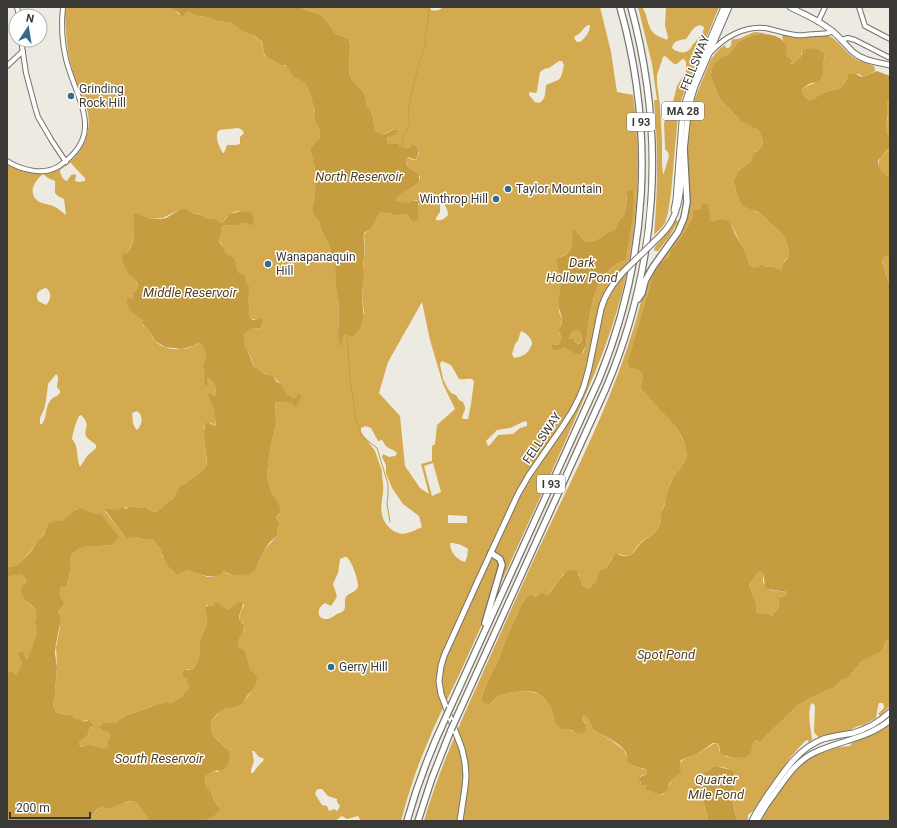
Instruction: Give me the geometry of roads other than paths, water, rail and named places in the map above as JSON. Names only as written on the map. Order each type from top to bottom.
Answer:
[{"type":"highway","name":"I 93","points":[[407,821],[423,771],[446,717],[599,379],[616,333],[634,258],[640,215],[642,176],[642,142],[639,104],[630,47],[620,7]]},
{"type":"highway","name":"I 93","points":[[418,821],[433,774],[451,730],[608,384],[634,307],[643,268],[648,234],[652,200],[653,156],[651,112],[646,74],[631,7]]},
{"type":"highway","points":[[634,307],[652,267],[678,232],[684,218],[687,202],[684,148]]},
{"type":"highway","points":[[482,638],[502,565],[500,559],[491,552]]},
{"type":"main road","name":"FELLSWAY","points":[[670,222],[676,200],[682,122],[685,103],[693,80],[724,7]]},
{"type":"main road","name":"FELLSWAY","points":[[460,821],[466,776],[465,763],[462,749],[441,697],[439,686],[440,667],[491,552],[524,483],[562,429],[584,386],[588,374],[602,303],[610,288],[623,272],[664,232],[676,212],[679,200],[687,118],[690,104],[729,7]]},
{"type":"main road","points":[[792,8],[833,31],[851,50],[861,57],[890,65]]},
{"type":"main road","points":[[752,821],[768,794],[795,758],[804,750],[817,742],[830,737],[868,728],[890,712]]},
{"type":"main road","points":[[757,821],[764,807],[787,775],[799,762],[818,751],[871,733],[890,720]]},
{"type":"main road","points":[[840,735],[842,743]]},
{"type":"main road","points":[[795,758],[799,762]]},
{"type":"street","points":[[7,161],[25,169],[45,171],[56,168],[66,162],[75,153],[85,133],[83,108],[71,76],[63,45],[63,7]]},
{"type":"street","points":[[818,22],[825,7]]},
{"type":"street","points":[[859,7],[865,26],[890,39]]},
{"type":"street","points":[[709,55],[715,48],[726,40],[738,32],[747,29],[764,28],[788,34],[800,35],[828,33],[833,31]]},
{"type":"street","points":[[841,40],[848,38],[855,40],[888,57]]},
{"type":"street","points":[[23,48],[28,84],[38,117],[66,162]]},
{"type":"street","points":[[7,66],[23,51]]},
{"type":"water","name":"North Reservoir","points":[[167,7],[300,7],[320,14],[335,33],[349,39],[350,76],[365,95],[367,105],[373,116],[376,131],[384,134],[396,129],[396,135],[388,137],[387,143],[399,144],[400,146],[409,148],[412,145],[417,147],[418,154],[415,160],[408,157],[406,159],[409,168],[419,175],[419,182],[400,194],[396,200],[401,202],[418,201],[418,220],[412,222],[407,215],[402,214],[397,216],[387,213],[380,213],[371,229],[365,232],[363,236],[365,247],[362,321],[359,329],[352,337],[346,335],[343,336],[342,346],[338,336],[339,304],[335,265],[329,245],[321,230],[319,222],[313,214],[312,208],[315,194],[316,174],[310,148],[319,138],[320,130],[315,120],[315,111],[310,92],[305,83],[294,77],[285,65],[281,65],[267,58],[264,53],[262,42],[256,37],[231,23],[197,16],[188,12],[182,17],[178,12]]},
{"type":"water","name":"Spot Pond","points":[[752,35],[770,35],[781,39],[786,45],[787,56],[790,58],[792,62],[791,64],[793,65],[807,49],[814,49],[824,53],[823,73],[821,78],[806,86],[802,90],[807,99],[812,100],[822,93],[840,88],[850,74],[863,77],[877,71],[890,76],[890,96],[887,104],[888,113],[886,132],[890,137],[890,147],[878,161],[878,164],[881,171],[890,178],[890,256],[884,257],[882,262],[890,285],[890,639],[886,641],[883,650],[861,662],[848,677],[841,680],[835,687],[810,698],[797,706],[759,743],[757,740],[754,741],[748,756],[736,758],[727,756],[720,753],[717,743],[713,743],[697,754],[681,760],[681,771],[671,781],[665,793],[658,795],[652,790],[646,790],[646,785],[641,785],[639,777],[646,775],[647,770],[633,766],[629,763],[626,753],[622,748],[610,739],[593,730],[589,720],[586,717],[582,717],[586,727],[585,732],[580,733],[559,727],[548,704],[541,695],[535,692],[522,691],[506,693],[499,696],[489,704],[483,702],[481,699],[522,603],[530,594],[536,597],[542,593],[548,595],[564,574],[572,570],[577,571],[583,586],[588,589],[595,582],[600,570],[606,568],[615,554],[626,556],[632,554],[642,542],[655,532],[659,526],[661,513],[669,487],[673,478],[686,459],[686,450],[682,437],[674,425],[641,389],[642,374],[638,370],[629,368],[628,360],[652,278],[660,263],[669,257],[670,251],[689,224],[693,215],[693,210],[699,210],[701,204],[705,203],[709,205],[710,208],[710,221],[726,220],[731,225],[744,250],[749,265],[753,268],[762,265],[767,267],[771,266],[780,270],[782,269],[783,263],[789,257],[789,251],[782,234],[760,213],[743,206],[738,197],[733,180],[737,175],[737,171],[751,161],[754,153],[761,148],[763,144],[762,138],[758,130],[741,121],[719,98],[711,77],[712,68],[716,63],[722,57],[730,53],[738,42]],"holes":[[[760,572],[763,573],[765,586],[767,589],[787,592],[786,595],[778,598],[779,606],[772,616],[768,613],[761,614],[757,612],[756,602],[749,586],[750,582],[757,574]]]},
{"type":"water","name":"Dark Hollow Pond","points":[[634,190],[632,225],[626,260],[615,265],[607,272],[596,291],[588,325],[586,346],[580,354],[565,348],[558,351],[553,350],[552,344],[558,345],[562,338],[559,331],[562,320],[558,302],[561,283],[557,258],[569,252],[572,242],[572,229],[586,242],[590,242],[615,229],[619,220],[624,215],[627,200],[626,193]],"holes":[[[575,330],[579,331],[582,341],[579,344],[573,339],[569,338]]]},
{"type":"water","name":"Middle Reservoir","points":[[181,209],[186,209],[208,219],[215,219],[220,223],[222,223],[230,214],[241,211],[252,213],[255,219],[251,225],[244,223],[221,226],[219,241],[225,253],[235,259],[238,272],[244,275],[249,287],[248,299],[251,319],[262,319],[263,321],[261,328],[250,329],[246,332],[244,335],[244,346],[255,367],[265,374],[273,376],[277,382],[281,384],[287,394],[293,398],[296,398],[298,394],[301,395],[296,407],[291,403],[275,402],[277,422],[271,444],[267,474],[271,491],[278,501],[280,512],[276,517],[280,525],[277,530],[278,535],[269,543],[255,570],[250,574],[233,575],[224,571],[219,575],[212,576],[187,570],[180,574],[176,574],[168,566],[160,549],[153,540],[125,537],[105,510],[126,509],[129,506],[139,508],[145,507],[156,512],[173,499],[180,485],[187,483],[191,478],[200,473],[207,465],[204,438],[205,427],[206,423],[215,426],[216,423],[214,409],[207,392],[214,396],[216,394],[215,385],[209,379],[207,380],[208,385],[205,385],[204,383],[203,364],[206,356],[204,348],[199,343],[182,349],[165,347],[155,341],[148,329],[142,324],[143,321],[130,310],[127,304],[128,298],[133,298],[132,293],[138,286],[136,281],[127,271],[122,257],[124,253],[127,253],[132,243],[134,233],[134,212],[137,212],[150,219],[161,219],[166,218]]},
{"type":"water","name":"South Reservoir","points":[[82,508],[97,514],[100,513],[119,537],[112,545],[84,547],[74,553],[70,558],[68,583],[66,586],[61,587],[60,597],[63,603],[58,613],[60,624],[55,653],[57,668],[53,705],[56,712],[67,715],[71,714],[76,719],[83,722],[89,720],[95,726],[90,726],[87,736],[79,742],[81,747],[89,744],[102,748],[108,746],[108,740],[110,738],[109,733],[98,728],[104,723],[114,723],[127,715],[154,705],[171,703],[181,697],[190,687],[187,683],[187,679],[183,676],[183,671],[194,669],[199,657],[200,640],[207,624],[206,607],[209,605],[213,606],[216,602],[228,609],[240,602],[243,602],[239,617],[244,625],[244,628],[239,640],[239,647],[245,650],[250,669],[257,677],[257,681],[254,688],[240,705],[222,710],[211,722],[212,734],[227,750],[229,759],[228,764],[223,770],[213,771],[206,775],[206,788],[211,792],[220,809],[211,818],[204,821],[149,821],[136,802],[133,801],[111,808],[100,807],[89,821],[7,821],[7,671],[16,674],[22,663],[18,652],[22,651],[26,659],[28,658],[37,635],[35,609],[26,601],[21,593],[26,579],[21,574],[7,576],[7,567],[20,563],[44,534],[49,523],[62,521],[75,510]]},
{"type":"water","name":"Quarter Mile Pond","points":[[715,766],[732,770],[734,772],[733,796],[737,821],[708,821],[702,798],[694,790],[694,787],[705,772]]},
{"type":"waterway","points":[[402,146],[404,135],[410,123],[408,113],[410,101],[418,67],[425,46],[429,7]]},
{"type":"waterway","points":[[347,335],[350,378],[356,420],[362,436],[377,448],[388,484],[387,504],[390,522]]},
{"type":"place","name":"Grinding Rock Hill","points":[[71,96]]},
{"type":"place","name":"Taylor Mountain","points":[[508,189]]},
{"type":"place","name":"Winthrop Hill","points":[[496,199]]},
{"type":"place","name":"Wanapanaquin Hill","points":[[268,264]]},
{"type":"place","name":"Gerry Hill","points":[[331,667]]}]
